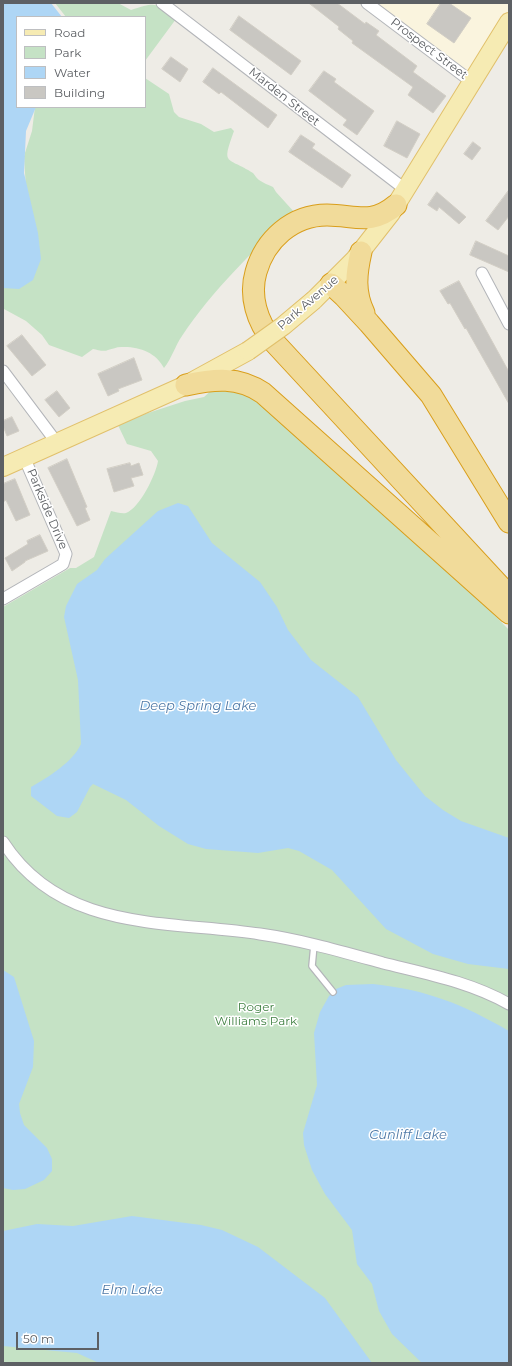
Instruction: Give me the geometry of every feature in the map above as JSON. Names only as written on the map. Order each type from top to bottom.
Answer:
[{"type":"highway","points":[[401,198],[386,213],[368,219],[332,215],[312,216],[283,230],[267,246],[257,267],[254,289],[257,311],[263,327],[273,341],[509,596]]},
{"type":"highway","points":[[361,252],[356,278],[356,292],[369,323]]},
{"type":"highway","points":[[331,284],[369,323],[434,400],[509,522]]},
{"type":"highway","points":[[186,385],[209,380],[231,380],[249,385],[263,393],[509,613]]},
{"type":"main road","name":"Park Avenue","points":[[3,467],[186,385],[248,351],[283,326],[314,300],[361,252],[401,198],[509,22]]},
{"type":"street","name":"Marden Street","points":[[162,3],[401,198]]},
{"type":"street","name":"Prospect Street","points":[[367,3],[472,82]]},
{"type":"street","points":[[482,273],[509,324]]},
{"type":"street","points":[[3,371],[57,443]]},
{"type":"street","name":"Parkside Drive","points":[[3,599],[63,564],[66,554],[24,457]]},
{"type":"street","points":[[3,842],[16,861],[46,887],[68,899],[108,915],[152,924],[261,934],[314,945],[455,981],[492,995],[509,1004]]},
{"type":"lane","points":[[314,945],[312,966],[333,992]]},
{"type":"shaded area","points":[[364,3],[509,3],[509,32],[472,80]]},
{"type":"green space","points":[[55,3],[118,3],[131,10],[155,5],[164,9],[176,19],[146,60],[146,16],[65,16]]},
{"type":"green space","points":[[146,79],[169,94],[174,112],[179,117],[201,124],[214,132],[231,128],[234,131],[228,150],[227,156],[229,159],[253,173],[261,181],[273,187],[295,213],[264,241],[220,287],[182,336],[164,368],[161,362],[146,351],[127,347],[119,347],[105,351],[93,349],[82,357],[49,345],[42,335],[26,321],[4,309],[3,287],[26,189],[24,156],[32,131],[35,108],[146,108]]},
{"type":"green space","name":"Roger Williams Park","points":[[215,387],[237,388],[242,394],[263,402],[477,597],[509,630],[509,1363],[3,1363],[3,607],[70,568],[76,568],[94,557],[111,511],[126,513],[137,505],[142,498],[151,482],[158,461],[151,451],[127,444],[117,423],[185,401],[204,397]]},
{"type":"water","points":[[3,3],[51,3],[61,16],[16,16],[16,108],[36,108],[26,131],[24,173],[38,233],[41,259],[33,280],[19,289],[3,288]]},
{"type":"water","name":"Deep Spring Lake","points":[[178,503],[188,506],[212,543],[260,582],[277,607],[288,630],[311,660],[358,697],[396,760],[425,796],[443,810],[461,821],[509,838],[509,969],[468,964],[433,954],[386,929],[332,870],[299,851],[288,848],[258,853],[206,849],[188,844],[159,826],[126,800],[93,784],[77,812],[69,818],[57,816],[31,796],[31,787],[66,763],[81,744],[78,680],[64,617],[66,606],[77,584],[97,570],[105,559],[158,511]]},
{"type":"water","points":[[3,970],[14,977],[34,1041],[33,1067],[19,1104],[20,1113],[24,1125],[47,1148],[52,1159],[52,1171],[44,1180],[25,1189],[13,1190],[3,1188]]},
{"type":"water","name":"Cunliff Lake","points":[[373,984],[428,994],[476,1013],[509,1031],[509,1363],[422,1363],[392,1334],[379,1311],[372,1284],[357,1264],[352,1230],[325,1194],[312,1170],[304,1145],[303,1133],[317,1085],[314,1033],[320,1012],[329,996],[336,989],[346,985]]},
{"type":"water","name":"Elm Lake","points":[[132,1216],[201,1225],[222,1230],[258,1247],[325,1298],[372,1363],[99,1363],[77,1353],[3,1346],[3,1231],[37,1224],[73,1226]]},
{"type":"building","points":[[309,3],[337,3],[365,24],[366,22],[379,31],[376,35],[417,66],[413,72],[446,96],[433,113],[408,95],[413,87],[352,43],[353,41],[338,29],[339,27]]},
{"type":"building","points":[[441,3],[449,3],[471,18],[454,43],[427,24]]},
{"type":"building","points":[[239,16],[301,61],[291,75],[230,30]]},
{"type":"building","points":[[171,57],[188,69],[180,82],[162,69]]},
{"type":"building","points":[[213,68],[277,115],[268,128],[221,92],[219,94],[203,82]]},
{"type":"building","points":[[324,71],[336,79],[334,82],[374,111],[357,135],[343,125],[347,120],[309,91]]},
{"type":"building","points":[[397,121],[420,134],[407,158],[384,146]]},
{"type":"building","points":[[301,135],[315,144],[312,148],[351,175],[342,188],[289,152]]},
{"type":"building","points":[[473,142],[481,148],[472,160],[464,154]]},
{"type":"building","points":[[509,190],[509,216],[498,230],[486,221]]},
{"type":"building","points":[[437,192],[466,217],[459,224],[439,207],[437,211],[428,205]]},
{"type":"building","points":[[476,241],[509,256],[509,272],[470,255]]},
{"type":"building","points":[[459,281],[509,372],[509,404],[466,328],[465,329],[450,303],[448,304],[440,291]]},
{"type":"building","points":[[22,335],[46,365],[32,376],[7,346]]},
{"type":"building","points":[[134,358],[142,380],[118,389],[119,391],[108,396],[98,374]]},
{"type":"building","points":[[57,391],[70,408],[59,417],[45,400]]},
{"type":"building","points":[[12,417],[19,431],[7,436],[3,426],[3,421]]},
{"type":"building","points":[[67,459],[87,507],[85,508],[90,520],[77,526],[48,468]]},
{"type":"building","points":[[130,463],[131,466],[139,463],[143,475],[131,478],[134,486],[114,492],[107,469]]},
{"type":"building","points":[[15,479],[30,515],[16,521],[6,500],[3,502],[3,484]]},
{"type":"building","points":[[40,535],[48,551],[25,561],[12,571],[5,558],[28,544],[27,541]]}]
